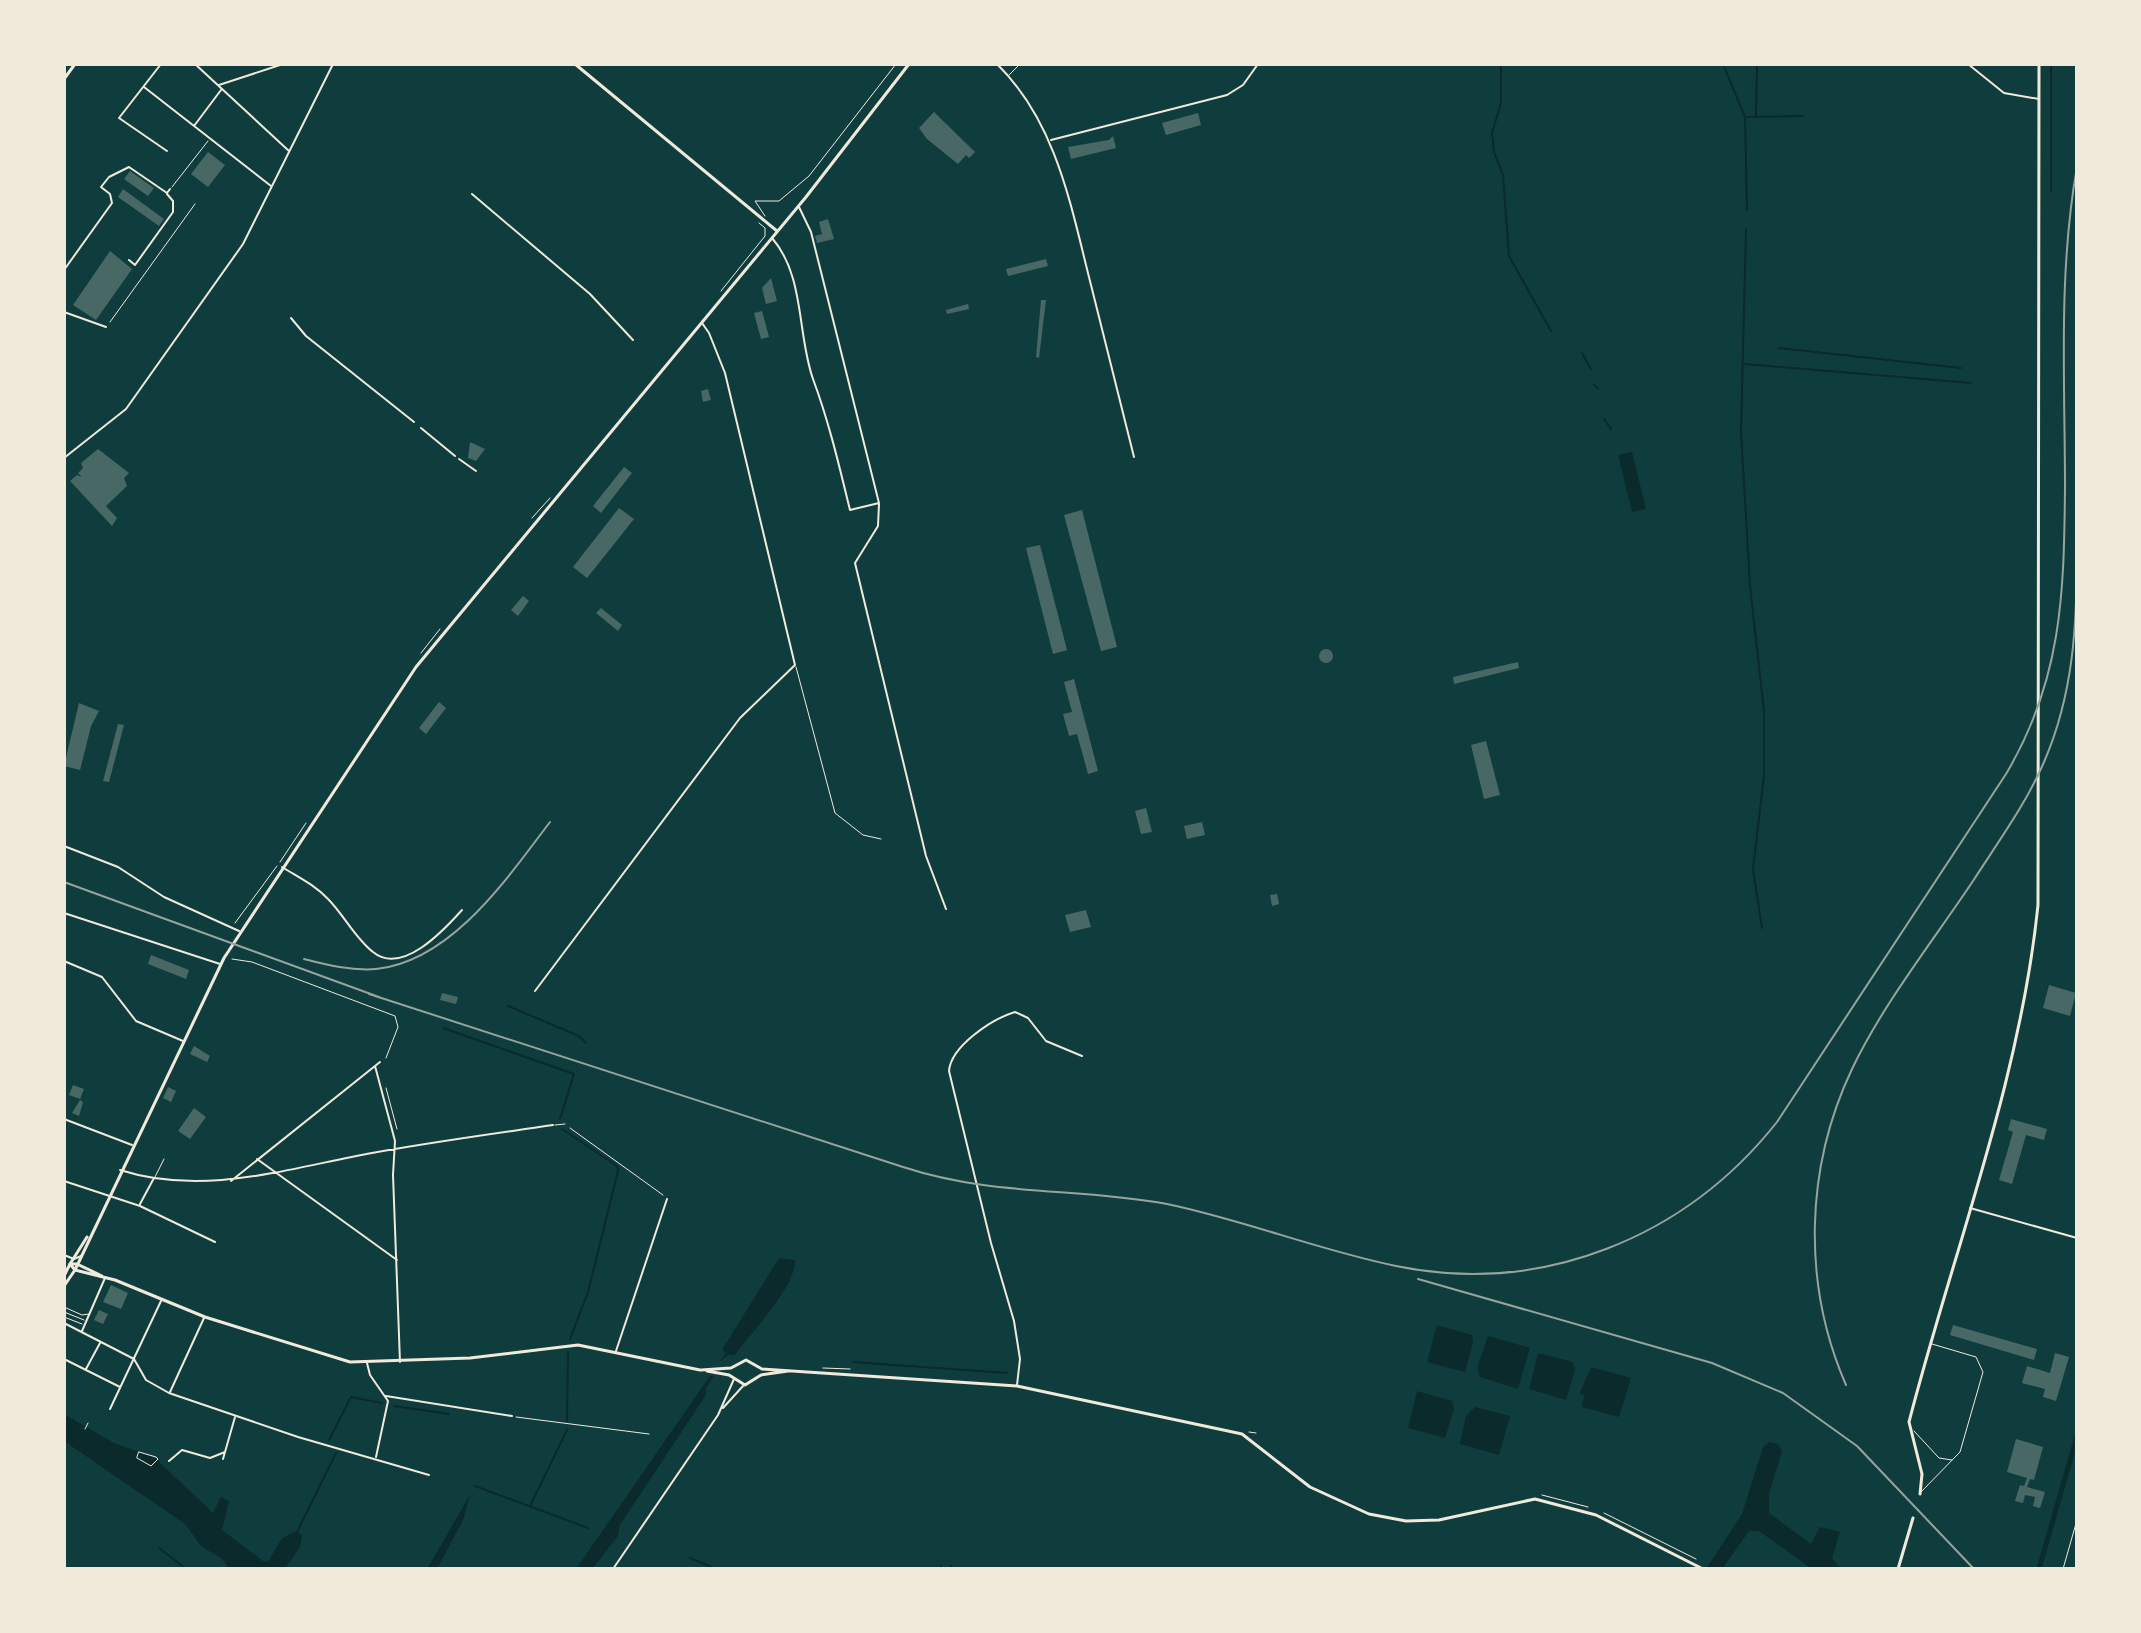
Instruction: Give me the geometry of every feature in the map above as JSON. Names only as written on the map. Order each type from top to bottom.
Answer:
[{"type":"main road","points":[[575,64],[777,231]]},
{"type":"main road","points":[[64,1286],[75,1270],[132,1145],[240,931],[433,644],[532,530],[798,207],[909,64]]},
{"type":"main road","points":[[1920,1494],[1922,1474],[1909,1422],[2014,1046],[2030,970],[2039,891],[2039,64]]},
{"type":"main road","points":[[64,79],[72,65]]},
{"type":"main road","points":[[64,1276],[92,1231]]},
{"type":"main road","points":[[70,1264],[77,1264],[205,1317],[340,1360],[367,1363],[470,1358],[565,1345],[701,1370],[746,1385],[755,1379],[796,1370]]},
{"type":"main road","points":[[70,1264],[75,1270],[106,1277]]},
{"type":"main road","points":[[701,1370],[735,1365],[745,1360],[755,1365],[796,1370],[1017,1386],[1242,1434],[1310,1487],[1378,1517],[1439,1520],[1535,1499],[1596,1515],[1702,1568]]},
{"type":"main road","points":[[734,1379],[735,1365]]},
{"type":"main road","points":[[755,1365],[755,1379]]},
{"type":"main road","points":[[1898,1569],[1913,1518]]},
{"type":"street","points":[[161,64],[119,118],[167,151]]},
{"type":"street","points":[[195,64],[289,152]]},
{"type":"street","points":[[218,86],[283,64]]},
{"type":"street","points":[[64,458],[118,417],[132,401],[243,244],[333,64]]},
{"type":"street","points":[[997,64],[1009,75],[1050,141],[1065,180],[1134,457]]},
{"type":"street","points":[[1050,141],[1227,95],[1243,85],[1258,64]]},
{"type":"street","points":[[1968,64],[1999,90],[2039,99]]},
{"type":"street","points":[[144,87],[272,187]]},
{"type":"street","points":[[194,126],[222,89]]},
{"type":"street","points":[[64,270],[112,203],[110,194],[101,187],[109,177],[126,167],[167,193],[173,201],[173,212],[135,265],[129,260]]},
{"type":"street","points":[[167,193],[170,189]]},
{"type":"street","points":[[472,194],[590,294],[633,340]]},
{"type":"street","points":[[798,207],[811,232],[879,503],[878,526],[855,563],[926,856],[946,909]]},
{"type":"street","points":[[772,238],[788,262],[813,379],[830,427],[850,510],[879,503]]},
{"type":"street","points":[[64,312],[106,327]]},
{"type":"street","points":[[291,318],[306,336],[414,422]]},
{"type":"street","points":[[535,991],[750,706],[795,665],[725,373],[709,333],[701,323]]},
{"type":"street","points":[[421,428],[476,471]]},
{"type":"street","points":[[64,846],[113,864],[164,897],[240,931]]},
{"type":"street","points":[[282,867],[322,892],[371,950],[383,958],[397,958],[414,951],[442,931],[462,910]]},
{"type":"street","points":[[64,913],[221,965]]},
{"type":"street","points":[[64,961],[102,977],[136,1021],[183,1041]]},
{"type":"street","points":[[1017,1386],[1020,1359],[1018,1336],[991,1243],[950,1076],[950,1061],[968,1042],[1000,1018],[1015,1012],[1028,1018],[1046,1041],[1082,1056]]},
{"type":"street","points":[[230,1181],[380,1063]]},
{"type":"street","points":[[375,1066],[390,1113],[395,1149],[393,1175],[400,1362]]},
{"type":"street","points":[[64,1119],[132,1145]]},
{"type":"street","points":[[120,1170],[155,1177],[230,1181],[395,1149],[553,1125]]},
{"type":"street","points":[[257,1159],[398,1261]]},
{"type":"street","points":[[140,1206],[155,1177]]},
{"type":"street","points":[[64,1181],[140,1206],[215,1242]]},
{"type":"street","points":[[615,1352],[667,1199]]},
{"type":"street","points":[[1970,1208],[2077,1238]]},
{"type":"street","points":[[64,1255],[73,1258],[82,1255]]},
{"type":"street","points":[[82,1333],[106,1277]]},
{"type":"street","points":[[110,1409],[162,1299]]},
{"type":"street","points":[[169,1393],[205,1317]]},
{"type":"street","points":[[64,1329],[65,1324],[134,1359],[146,1380],[169,1393],[429,1475]]},
{"type":"street","points":[[85,1370],[101,1342]]},
{"type":"street","points":[[64,1359],[121,1387]]},
{"type":"street","points":[[367,1363],[370,1375],[386,1396],[387,1414],[376,1458]]},
{"type":"street","points":[[718,1415],[734,1379]]},
{"type":"street","points":[[613,1569],[718,1415],[746,1385]]},
{"type":"street","points":[[386,1396],[512,1416]]},
{"type":"street","points":[[223,1459],[235,1416]]},
{"type":"street","points":[[169,1461],[182,1450],[210,1458],[225,1452]]},
{"type":"lane","points":[[1009,75],[1020,64]]},
{"type":"lane","points":[[170,189],[209,138]]},
{"type":"lane","points":[[795,665],[835,813],[863,835],[881,839]]},
{"type":"lane","points":[[553,1125],[565,1124]]},
{"type":"lane","points":[[155,1177],[164,1159]]},
{"type":"lane","points":[[64,1307],[89,1316]]},
{"type":"lane","points":[[64,1312],[78,1319],[89,1316]]},
{"type":"lane","points":[[64,1317],[77,1324],[89,1316]]},
{"type":"lane","points":[[1920,1494],[1961,1448],[1983,1367],[1974,1356],[1931,1344]]},
{"type":"lane","points":[[1909,1422],[1939,1458],[1954,1459]]},
{"type":"lane","points":[[2063,1569],[2077,1520]]},
{"type":"path","points":[[764,216],[755,201],[779,201],[809,176],[896,64]]},
{"type":"path","points":[[106,327],[195,204]]},
{"type":"path","points":[[721,290],[765,236],[761,221]]},
{"type":"path","points":[[238,918],[253,898]]},
{"type":"path","points":[[230,958],[252,962],[395,1016],[398,1027],[380,1063]]},
{"type":"path","points":[[384,1082],[398,1135]]},
{"type":"path","points":[[565,1124],[667,1199]]},
{"type":"path","points":[[512,1416],[649,1434]]},
{"type":"path","points":[[85,1429],[88,1423]]},
{"type":"path","points":[[139,1452],[156,1457],[151,1466],[137,1458],[139,1452]]},
{"type":"water","points":[[1632,452],[1646,509],[1632,512],[1618,455]]},
{"type":"water","points":[[779,1258],[795,1260],[794,1270],[781,1296],[734,1356],[729,1354],[718,1363],[726,1353],[722,1350]]},
{"type":"water","points":[[1437,1325],[1472,1335],[1473,1343],[1465,1372],[1427,1362]]},
{"type":"water","points":[[1488,1336],[1530,1348],[1518,1389],[1480,1377],[1477,1368]]},
{"type":"water","points":[[1538,1353],[1573,1362],[1575,1370],[1566,1400],[1529,1389]]},
{"type":"water","points":[[1591,1367],[1631,1378],[1619,1417],[1582,1407],[1584,1396],[1580,1393]]},
{"type":"water","points":[[710,1376],[714,1376],[706,1388],[706,1395],[620,1525],[618,1536],[592,1569],[576,1569]]},
{"type":"water","points":[[1417,1391],[1452,1401],[1454,1409],[1445,1438],[1408,1428]]},
{"type":"water","points":[[1475,1407],[1510,1416],[1499,1455],[1460,1444],[1466,1416]]},
{"type":"water","points":[[64,1414],[114,1443],[155,1458],[213,1513],[221,1497],[229,1501],[222,1530],[263,1561],[268,1562],[282,1538],[296,1531],[302,1535],[300,1547],[285,1569],[229,1569],[222,1559],[201,1546],[185,1524],[64,1441]]},
{"type":"water","points":[[1769,1442],[1778,1444],[1782,1452],[1769,1493],[1769,1513],[1811,1544],[1820,1527],[1840,1532],[1832,1558],[1841,1569],[1812,1569],[1759,1531],[1749,1531],[1722,1569],[1706,1569],[1742,1514],[1763,1447]]},
{"type":"water","points":[[470,1495],[463,1520],[437,1569],[427,1569]]},
{"type":"building","points":[[934,112],[975,152],[969,158],[966,155],[958,164],[927,139],[919,128]]},
{"type":"building","points":[[1198,113],[1201,125],[1166,135],[1162,123]]},
{"type":"building","points":[[1113,136],[1116,148],[1071,159],[1068,147],[1109,140]]},
{"type":"building","points":[[208,152],[225,165],[208,187],[191,174]]},
{"type":"building","points":[[130,171],[154,188],[148,196],[124,179]]},
{"type":"building","points":[[123,189],[164,219],[159,226],[118,197]]},
{"type":"building","points":[[828,219],[834,239],[817,243],[815,236],[822,234],[819,222]]},
{"type":"building","points":[[110,251],[132,269],[96,320],[73,305]]},
{"type":"building","points":[[1046,259],[1048,266],[1008,276],[1006,269]]},
{"type":"building","points":[[771,278],[777,301],[766,304],[762,288]]},
{"type":"building","points":[[1041,300],[1046,300],[1039,358],[1036,357]]},
{"type":"building","points":[[968,304],[969,309],[947,314],[946,310]]},
{"type":"building","points":[[762,311],[769,337],[761,339],[754,313]]},
{"type":"building","points":[[708,389],[711,400],[703,402],[701,391]]},
{"type":"building","points":[[470,442],[485,449],[476,461],[468,458]]},
{"type":"building","points":[[98,449],[129,473],[124,478],[127,486],[106,506],[117,518],[112,526],[70,481],[77,475],[82,477],[78,473],[83,468],[81,463]]},
{"type":"building","points":[[624,467],[632,473],[601,513],[593,506]]},
{"type":"building","points":[[619,508],[634,519],[587,578],[573,567]]},
{"type":"building","points":[[1082,510],[1117,647],[1101,651],[1064,515]]},
{"type":"building","points":[[1040,545],[1067,650],[1053,654],[1026,548]]},
{"type":"building","points":[[523,596],[529,601],[518,616],[511,610]]},
{"type":"building","points":[[601,608],[622,625],[618,631],[596,613]]},
{"type":"building","points":[[1326,649],[1333,656],[1326,663],[1319,656]]},
{"type":"building","points":[[1518,662],[1519,668],[1454,684],[1453,677]]},
{"type":"building","points":[[1074,679],[1098,771],[1088,774],[1077,734],[1069,736],[1063,714],[1072,712],[1064,682]]},
{"type":"building","points":[[439,702],[446,708],[426,734],[419,728]]},
{"type":"building","points":[[79,703],[99,711],[91,726],[80,770],[64,766]]},
{"type":"building","points":[[118,724],[124,725],[109,782],[103,781]]},
{"type":"building","points":[[1486,741],[1500,795],[1484,799],[1471,745]]},
{"type":"building","points":[[1146,808],[1152,832],[1141,834],[1135,811]]},
{"type":"building","points":[[1202,822],[1205,835],[1187,839],[1184,826]]},
{"type":"building","points":[[1277,894],[1279,904],[1272,906],[1270,895]]},
{"type":"building","points":[[1086,910],[1091,927],[1070,932],[1065,915]]},
{"type":"building","points":[[151,955],[189,970],[186,979],[148,964]]},
{"type":"building","points":[[2049,985],[2076,993],[2070,1016],[2043,1008]]},
{"type":"building","points":[[442,993],[458,997],[456,1004],[440,1000]]},
{"type":"building","points":[[194,1046],[210,1056],[207,1062],[190,1054]]},
{"type":"building","points":[[73,1085],[84,1089],[80,1099],[69,1095]]},
{"type":"building","points":[[168,1087],[176,1091],[171,1102],[163,1098]]},
{"type":"building","points":[[80,1100],[83,1102],[79,1116],[72,1113]]},
{"type":"building","points":[[194,1108],[206,1117],[190,1139],[178,1131]]},
{"type":"building","points":[[2011,1119],[2047,1129],[2044,1140],[2026,1135],[2012,1184],[1999,1180],[2013,1132],[2008,1130]]},
{"type":"building","points":[[111,1285],[128,1293],[121,1309],[103,1302]]},
{"type":"building","points":[[99,1310],[108,1314],[103,1324],[94,1320]]},
{"type":"building","points":[[1953,1325],[2037,1349],[2034,1360],[1950,1335]]},
{"type":"building","points":[[2055,1353],[2069,1357],[2056,1401],[2043,1397],[2045,1389],[2022,1383],[2027,1366],[2050,1373]]},
{"type":"building","points":[[2016,1439],[2043,1447],[2034,1480],[2030,1479],[2027,1487],[2045,1492],[2040,1508],[2033,1506],[2035,1497],[2025,1495],[2023,1503],[2015,1501],[2020,1485],[2024,1486],[2027,1478],[2007,1472]]},
{"type":"waterway","points":[[1501,64],[1501,103],[1492,133],[1494,152],[1503,175],[1509,256],[1551,331]]},
{"type":"waterway","points":[[1723,64],[1745,117],[1747,210]]},
{"type":"waterway","points":[[1756,115],[1757,64]]},
{"type":"waterway","points":[[2051,64],[2051,191]]},
{"type":"waterway","points":[[1746,117],[1803,116]]},
{"type":"waterway","points":[[1746,229],[1741,432],[1750,586],[1764,711],[1764,775],[1753,869],[1762,928]]},
{"type":"waterway","points":[[1779,348],[1961,368]]},
{"type":"waterway","points":[[1582,353],[1591,369]]},
{"type":"waterway","points":[[1745,364],[1971,383]]},
{"type":"waterway","points":[[1594,384],[1598,389]]},
{"type":"waterway","points":[[1604,419],[1611,429]]},
{"type":"waterway","points":[[508,1006],[579,1036],[586,1043]]},
{"type":"waterway","points":[[443,1028],[574,1074],[560,1119]]},
{"type":"waterway","points":[[562,1129],[617,1166],[618,1171],[588,1292],[570,1339]]},
{"type":"waterway","points":[[567,1421],[568,1352]]},
{"type":"waterway","points":[[853,1362],[1007,1373]]},
{"type":"waterway","points":[[329,1440],[351,1397],[382,1403]]},
{"type":"waterway","points":[[394,1406],[449,1414]]},
{"type":"waterway","points":[[530,1506],[567,1430]]},
{"type":"waterway","points":[[2039,1569],[2077,1436]]},
{"type":"waterway","points":[[297,1532],[336,1453]]},
{"type":"waterway","points":[[475,1486],[588,1528]]},
{"type":"waterway","points":[[159,1548],[186,1569]]},
{"type":"waterway","points":[[690,1558],[716,1569]]},
{"type":"railway","points":[[369,994],[937,1177],[1167,1204],[1396,1266],[1451,1273],[1504,1272],[1556,1264],[1607,1249],[1655,1226],[1699,1198],[1740,1163],[1777,1122],[2006,774],[2039,705],[2049,670],[2061,600],[2065,488],[2065,287],[2077,167]]},
{"type":"railway","points":[[1846,1385],[1822,1307],[1816,1267],[1815,1226],[1825,1146],[1836,1107],[1864,1045],[2011,823],[2044,762],[2068,684],[2076,604],[2077,549]]},
{"type":"railway","points":[[304,959],[349,968],[376,969],[404,963],[429,950],[453,933],[497,891],[550,822]]},
{"type":"railway","points":[[64,882],[379,997]]},
{"type":"railway","points":[[1418,1279],[1712,1363],[1783,1393],[1857,1446],[1974,1569]]}]
